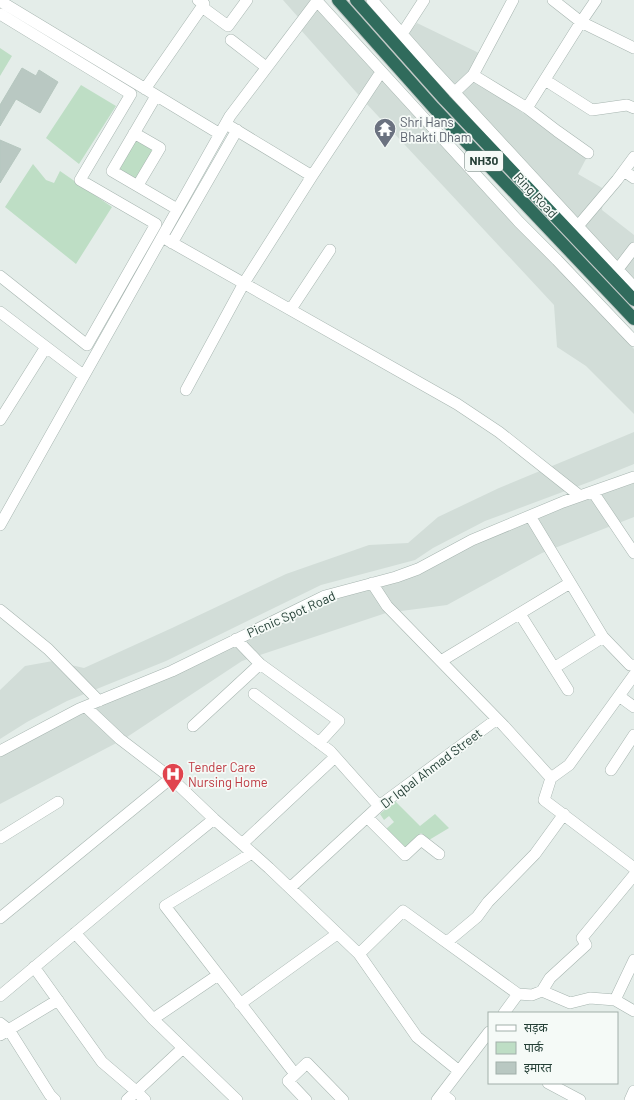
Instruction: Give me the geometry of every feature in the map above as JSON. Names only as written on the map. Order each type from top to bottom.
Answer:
[{"type":"highway","name":"Ring Road","points":[[338,0],[434,108],[634,319]]},
{"type":"highway","name":"Ring Road","points":[[356,0],[445,100],[634,300]]},
{"type":"street","points":[[145,89],[200,3],[228,26],[247,0]]},
{"type":"street","points":[[372,0],[634,287]]},
{"type":"street","points":[[402,34],[424,0]]},
{"type":"street","points":[[455,92],[473,75],[513,0]]},
{"type":"street","points":[[553,0],[581,22],[634,48]]},
{"type":"street","points":[[528,108],[596,0]]},
{"type":"street","points":[[0,1],[220,134]]},
{"type":"street","points":[[0,525],[226,123],[316,1],[519,222],[634,341]]},
{"type":"street","points":[[0,14],[131,94],[80,180],[156,224],[87,345],[0,276]]},
{"type":"street","points":[[230,40],[266,68]]},
{"type":"street","points":[[186,390],[244,283],[312,176],[382,72]]},
{"type":"street","points":[[473,75],[528,108],[588,153]]},
{"type":"street","points":[[545,80],[592,110],[627,105],[634,108]]},
{"type":"street","points":[[156,96],[112,170],[177,209]]},
{"type":"street","points":[[226,123],[312,176]]},
{"type":"street","points":[[172,243],[237,130]]},
{"type":"street","points":[[134,133],[160,148],[138,186]]},
{"type":"street","points":[[578,226],[634,157]]},
{"type":"street","points":[[624,171],[634,178]]},
{"type":"street","points":[[162,237],[457,404],[499,432],[580,496]]},
{"type":"street","points":[[618,269],[634,248]]},
{"type":"street","points":[[290,309],[330,250]]},
{"type":"street","points":[[0,312],[83,375]]},
{"type":"street","points":[[0,420],[46,347]]},
{"type":"street","name":"Picnic Spot Road","points":[[0,751],[38,730],[86,707],[172,671],[325,596],[418,569],[472,540],[580,496],[634,477]]},
{"type":"street","points":[[593,492],[634,553]]},
{"type":"street","points":[[530,516],[603,636],[630,665],[634,665]]},
{"type":"street","points":[[372,583],[387,606],[497,719],[551,778]]},
{"type":"street","points":[[441,662],[570,583]]},
{"type":"street","points":[[0,610],[48,649],[99,701]]},
{"type":"street","points":[[520,614],[568,690]]},
{"type":"street","points":[[554,668],[603,636]]},
{"type":"street","points":[[236,639],[260,664],[339,721],[319,743]]},
{"type":"street","points":[[193,726],[260,664]]},
{"type":"street","points":[[634,674],[569,765],[551,778],[544,800],[634,868]]},
{"type":"street","points":[[254,694],[319,743],[335,757],[379,806]]},
{"type":"street","points":[[619,696],[634,707]]},
{"type":"street","points":[[86,707],[120,739],[171,778],[359,954],[417,1037],[459,1071]]},
{"type":"street","name":"Dr Iqbal Ahmad Street","points":[[290,888],[379,806],[497,719]]},
{"type":"street","points":[[611,770],[634,735]]},
{"type":"street","points":[[242,844],[335,757]]},
{"type":"street","points":[[0,918],[171,778]]},
{"type":"street","points":[[0,838],[58,802]]},
{"type":"street","points":[[447,942],[476,917],[488,902],[535,854],[564,814]]},
{"type":"street","name":"Dr Iqbal Ahmad Street","points":[[367,817],[405,855],[421,840],[439,854]]},
{"type":"street","points":[[0,996],[74,933],[214,819]]},
{"type":"street","points":[[252,853],[165,906],[295,1074]]},
{"type":"street","points":[[359,954],[403,911],[518,994],[532,995],[542,991],[550,978],[586,945],[582,938],[634,875]]},
{"type":"street","points":[[74,933],[154,1019],[237,1100]]},
{"type":"street","points":[[240,1004],[338,934]]},
{"type":"street","points":[[615,1000],[634,960]]},
{"type":"street","points":[[34,967],[102,1062],[145,1100]]},
{"type":"street","points":[[154,1019],[218,975]]},
{"type":"street","points":[[542,991],[570,1003],[590,998],[615,1000],[634,1011]]},
{"type":"street","points":[[505,1012],[518,994]]},
{"type":"street","points":[[55,1100],[50,1096],[3,1029],[58,1000]]},
{"type":"street","points":[[443,1098],[459,1071],[488,1036]]},
{"type":"street","points":[[127,1100],[183,1048]]},
{"type":"street","points":[[306,1100],[288,1081],[307,1063],[343,1100]]},
{"type":"street","points":[[550,1084],[580,1100]]},
{"type":"street","points":[[630,1100],[634,1091]]},
{"type":"shaded area","points":[[283,0],[310,0],[634,349],[634,414],[586,366],[557,347],[554,305],[364,101],[300,29],[298,17]]},
{"type":"shaded area","points":[[417,23],[481,54],[469,75],[454,86],[407,34]]},
{"type":"shaded area","points":[[474,79],[587,157],[578,174],[604,189],[602,210],[634,235],[634,280],[459,93]]},
{"type":"shaded area","points":[[634,432],[634,464],[485,521],[433,548],[415,560],[321,585],[166,661],[67,701],[27,722],[0,739],[0,690],[25,666],[53,661],[84,668],[286,574],[369,545],[408,543],[438,517],[499,488]]},
{"type":"shaded area","points":[[634,479],[634,517],[542,553],[447,605],[386,613],[242,661],[124,739],[0,804],[0,755],[67,717],[327,598],[370,586],[474,541]]},
{"type":"green space","points":[[0,48],[12,56],[0,76]]},
{"type":"green space","points":[[81,85],[116,106],[79,164],[46,138]]},
{"type":"green space","points":[[134,137],[155,149],[136,181],[115,169]]},
{"type":"green space","points":[[33,164],[46,180],[54,183],[60,171],[112,207],[76,264],[5,207]]},
{"type":"green space","points":[[395,801],[420,826],[435,814],[449,828],[429,840],[421,833],[406,848],[386,829],[394,822],[389,816],[384,820],[380,814]]},
{"type":"building","points":[[22,68],[36,76],[39,70],[58,82],[40,113],[16,99],[0,126],[0,105]]},
{"type":"building","points":[[0,140],[21,149],[0,183]]},
{"type":"place","name":"Shri Hans Bhakti Dham","points":[[385,148]]},
{"type":"place","name":"Tender Care Nursing Home","points":[[173,794]]}]
